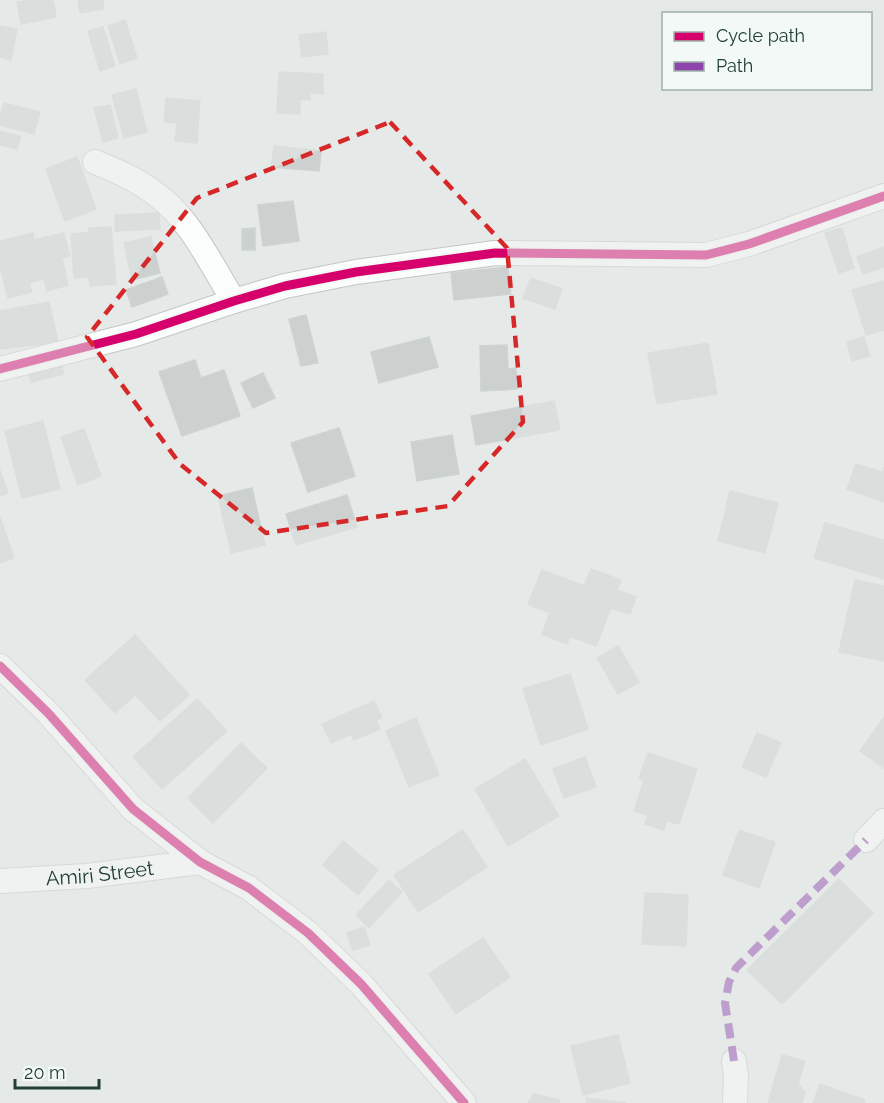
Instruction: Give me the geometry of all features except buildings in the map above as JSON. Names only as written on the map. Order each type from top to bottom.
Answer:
[{"type":"street","points":[[95,162],[144,186],[159,196],[178,214],[201,246],[234,301]]},
{"type":"street","points":[[0,369],[136,334],[285,286],[356,272],[495,253],[705,255],[749,244],[884,196]]},
{"type":"street","points":[[0,666],[49,714],[133,809],[200,862],[249,888],[308,933],[361,984],[464,1103]]},
{"type":"street","points":[[866,840],[884,821]]},
{"type":"street","name":"Amiri Street","points":[[0,881],[87,876],[200,862]]},
{"type":"street","points":[[734,1061],[735,1103]]},
{"type":"highlighted area","points":[[390,122],[507,248],[523,422],[448,506],[266,533],[180,464],[87,337],[197,198]]},
{"type":"marked path","points":[[734,1061],[725,1003],[729,982],[736,968],[866,840]]},
{"type":"cycle path","points":[[0,369],[136,334],[285,286],[356,272],[495,253],[706,255],[749,244],[884,196]]},
{"type":"cycle path","points":[[0,666],[49,714],[133,809],[200,862],[249,888],[308,933],[361,984],[464,1103]]}]
